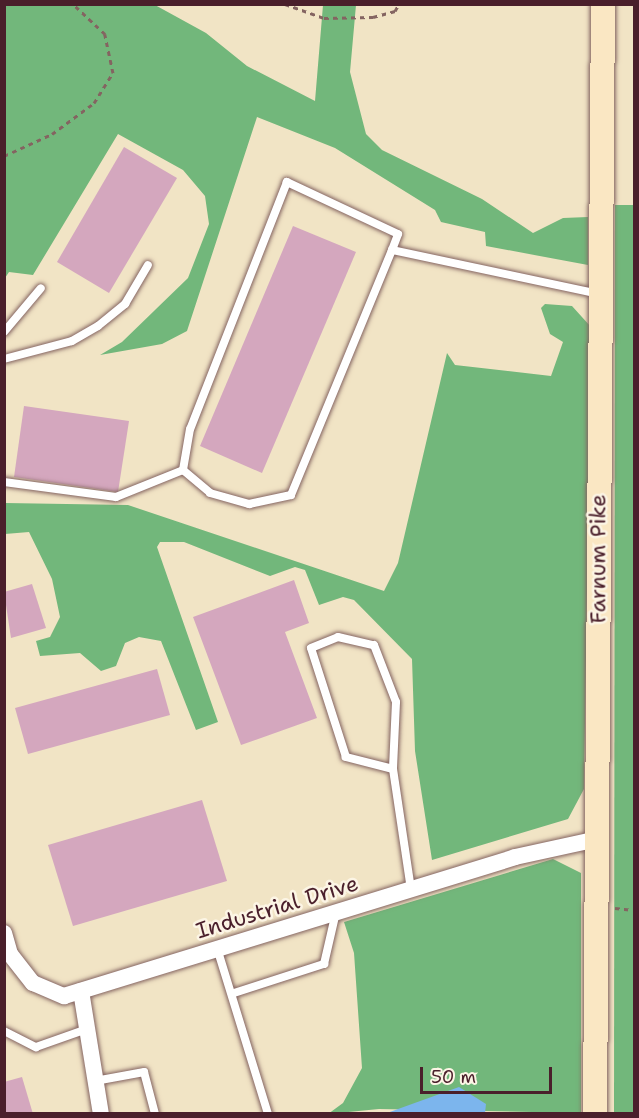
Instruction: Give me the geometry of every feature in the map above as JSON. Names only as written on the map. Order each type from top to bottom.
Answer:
[{"type":"main road","name":"Farnum Pike","points":[[595,1113],[593,840],[603,4]]},
{"type":"street","name":"Industrial Drive","points":[[4,933],[8,956],[33,983],[64,996],[411,889],[593,840]]},
{"type":"street","points":[[81,991],[101,1113]]},
{"type":"lane","points":[[287,182],[398,234],[291,495],[277,502],[249,504],[210,493],[183,470],[190,429],[287,182]]},
{"type":"lane","points":[[392,250],[600,295]]},
{"type":"lane","points":[[4,359],[72,341],[98,326],[125,304],[148,266]]},
{"type":"lane","points":[[4,332],[41,288]]},
{"type":"lane","points":[[4,482],[116,497],[183,470]]},
{"type":"lane","points":[[393,769],[346,757],[311,648],[338,637],[374,645],[396,702],[393,769],[411,889]]},
{"type":"lane","points":[[234,993],[324,964],[336,912]]},
{"type":"lane","points":[[217,948],[234,993],[268,1113]]},
{"type":"lane","points":[[4,1031],[36,1047],[87,1029]]},
{"type":"lane","points":[[95,1081],[144,1072],[155,1113]]},
{"type":"path","points":[[4,156],[52,134],[94,103],[113,73],[105,34],[73,4]]},
{"type":"path","points":[[285,4],[324,18],[373,17],[395,11],[399,4]]},
{"type":"green space","points":[[5,4],[155,5],[206,33],[247,66],[315,101],[323,5],[356,5],[350,72],[366,134],[382,150],[482,199],[533,233],[563,218],[588,217],[588,265],[486,246],[485,232],[441,222],[435,210],[335,148],[257,117],[187,331],[162,344],[100,355],[122,342],[188,278],[209,224],[205,196],[183,170],[118,134],[33,275],[9,272],[5,278]]},
{"type":"green space","points":[[615,205],[634,205],[634,1114],[614,1113]]},
{"type":"green space","points":[[545,304],[572,306],[591,327],[584,789],[568,819],[432,860],[415,751],[412,659],[354,600],[343,597],[319,605],[305,570],[295,567],[270,576],[184,542],[160,542],[157,547],[218,722],[196,730],[161,641],[139,637],[125,643],[116,666],[101,671],[80,653],[40,656],[36,641],[50,637],[60,617],[52,579],[29,532],[5,534],[5,503],[128,505],[384,591],[398,563],[447,353],[455,365],[551,376],[563,342],[550,334],[541,308]]},
{"type":"green space","points":[[553,859],[581,873],[581,1113],[379,1109],[328,1114],[343,1103],[362,1068],[354,953],[344,922]]},
{"type":"water","points":[[459,1087],[486,1104],[485,1113],[387,1113]]},
{"type":"building","points":[[124,147],[177,178],[109,293],[57,262]]},
{"type":"building","points":[[293,226],[356,252],[262,473],[200,446]]},
{"type":"building","points":[[24,406],[129,421],[118,492],[14,477]]},
{"type":"building","points":[[294,580],[309,623],[285,632],[317,718],[241,745],[193,617]]},
{"type":"building","points":[[32,584],[46,628],[11,638],[4,592]]},
{"type":"building","points":[[157,669],[170,715],[28,754],[15,708]]},
{"type":"building","points":[[202,800],[227,881],[73,926],[48,845]]},
{"type":"building","points":[[22,1077],[33,1114],[4,1114],[4,1082]]}]
